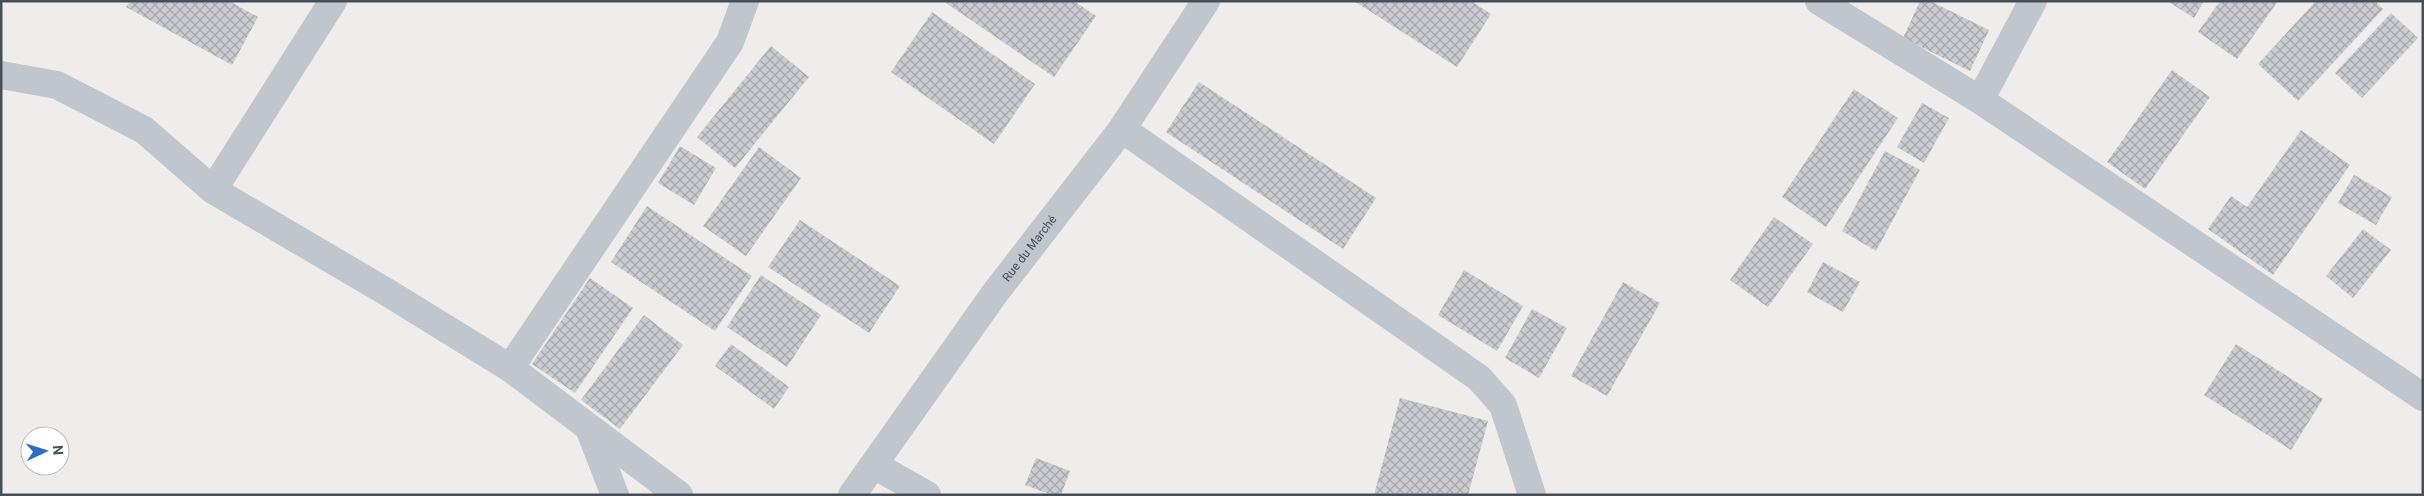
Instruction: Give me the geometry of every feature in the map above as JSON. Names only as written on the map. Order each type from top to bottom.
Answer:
[{"type":"street","points":[[214,190],[334,1]]},
{"type":"street","points":[[510,368],[730,42],[745,1]]},
{"type":"street","name":"Rue du Marché","points":[[852,495],[995,293],[1122,129],[1206,1]]},
{"type":"street","points":[[1819,1],[1980,100],[2423,397]]},
{"type":"street","points":[[1980,100],[2033,1]]},
{"type":"street","points":[[1,74],[56,85],[144,130],[214,190],[385,290],[510,368],[679,495]]},
{"type":"street","points":[[1122,129],[1480,378],[1503,405],[1532,495]]},
{"type":"street","points":[[588,427],[615,495]]},
{"type":"street","points":[[874,465],[928,495]]},
{"type":"building","points":[[130,1],[229,1],[258,17],[232,65],[126,7]]},
{"type":"building","points":[[947,1],[1074,1],[1096,16],[1054,77],[946,3]]},
{"type":"building","points":[[1354,1],[1471,1],[1491,14],[1457,67]]},
{"type":"building","points":[[1920,1],[1930,1],[1989,30],[1970,71],[1903,38]]},
{"type":"building","points":[[2167,1],[2204,1],[2194,18]]},
{"type":"building","points":[[2220,1],[2278,1],[2237,59],[2198,32]]},
{"type":"building","points":[[2316,1],[2375,1],[2383,9],[2298,101],[2258,64]]},
{"type":"building","points":[[932,12],[1035,84],[994,144],[891,72]]},
{"type":"building","points":[[2391,13],[2418,38],[2362,98],[2335,73]]},
{"type":"building","points":[[771,46],[809,77],[735,168],[697,137]]},
{"type":"building","points":[[2172,70],[2210,97],[2145,189],[2107,162]]},
{"type":"building","points":[[1199,82],[1376,198],[1343,249],[1166,132]]},
{"type":"building","points":[[1854,89],[1898,118],[1826,227],[1782,197]]},
{"type":"building","points":[[1922,103],[1949,118],[1924,163],[1897,147]]},
{"type":"building","points":[[2301,130],[2350,165],[2273,275],[2208,229],[2231,196],[2247,207]]},
{"type":"building","points":[[680,146],[716,168],[694,205],[658,183]]},
{"type":"building","points":[[759,147],[801,178],[746,256],[703,226]]},
{"type":"building","points":[[1885,151],[1920,170],[1876,251],[1842,231]]},
{"type":"building","points":[[2354,175],[2392,197],[2376,225],[2338,203]]},
{"type":"building","points":[[647,206],[752,276],[715,331],[611,262]]},
{"type":"building","points":[[1774,217],[1813,244],[1768,307],[1730,280]]},
{"type":"building","points":[[800,220],[900,286],[869,333],[768,267]]},
{"type":"building","points":[[2363,229],[2391,250],[2353,298],[2326,276]]},
{"type":"building","points":[[1823,262],[1860,282],[1843,312],[1807,292]]},
{"type":"building","points":[[1464,270],[1523,306],[1497,351],[1438,315]]},
{"type":"building","points":[[761,275],[821,315],[787,367],[727,327]]},
{"type":"building","points":[[590,278],[633,308],[575,393],[532,364]]},
{"type":"building","points":[[1623,282],[1660,303],[1607,396],[1571,376]]},
{"type":"building","points":[[1532,309],[1567,328],[1539,378],[1505,358]]},
{"type":"building","points":[[644,315],[683,345],[620,429],[581,400]]},
{"type":"building","points":[[731,344],[789,387],[774,409],[715,366]]},
{"type":"building","points":[[2236,344],[2323,399],[2291,450],[2204,395]]},
{"type":"building","points":[[1400,398],[1488,421],[1468,495],[1374,495]]},
{"type":"building","points":[[1036,458],[1070,471],[1061,495],[1052,495],[1025,485]]}]
